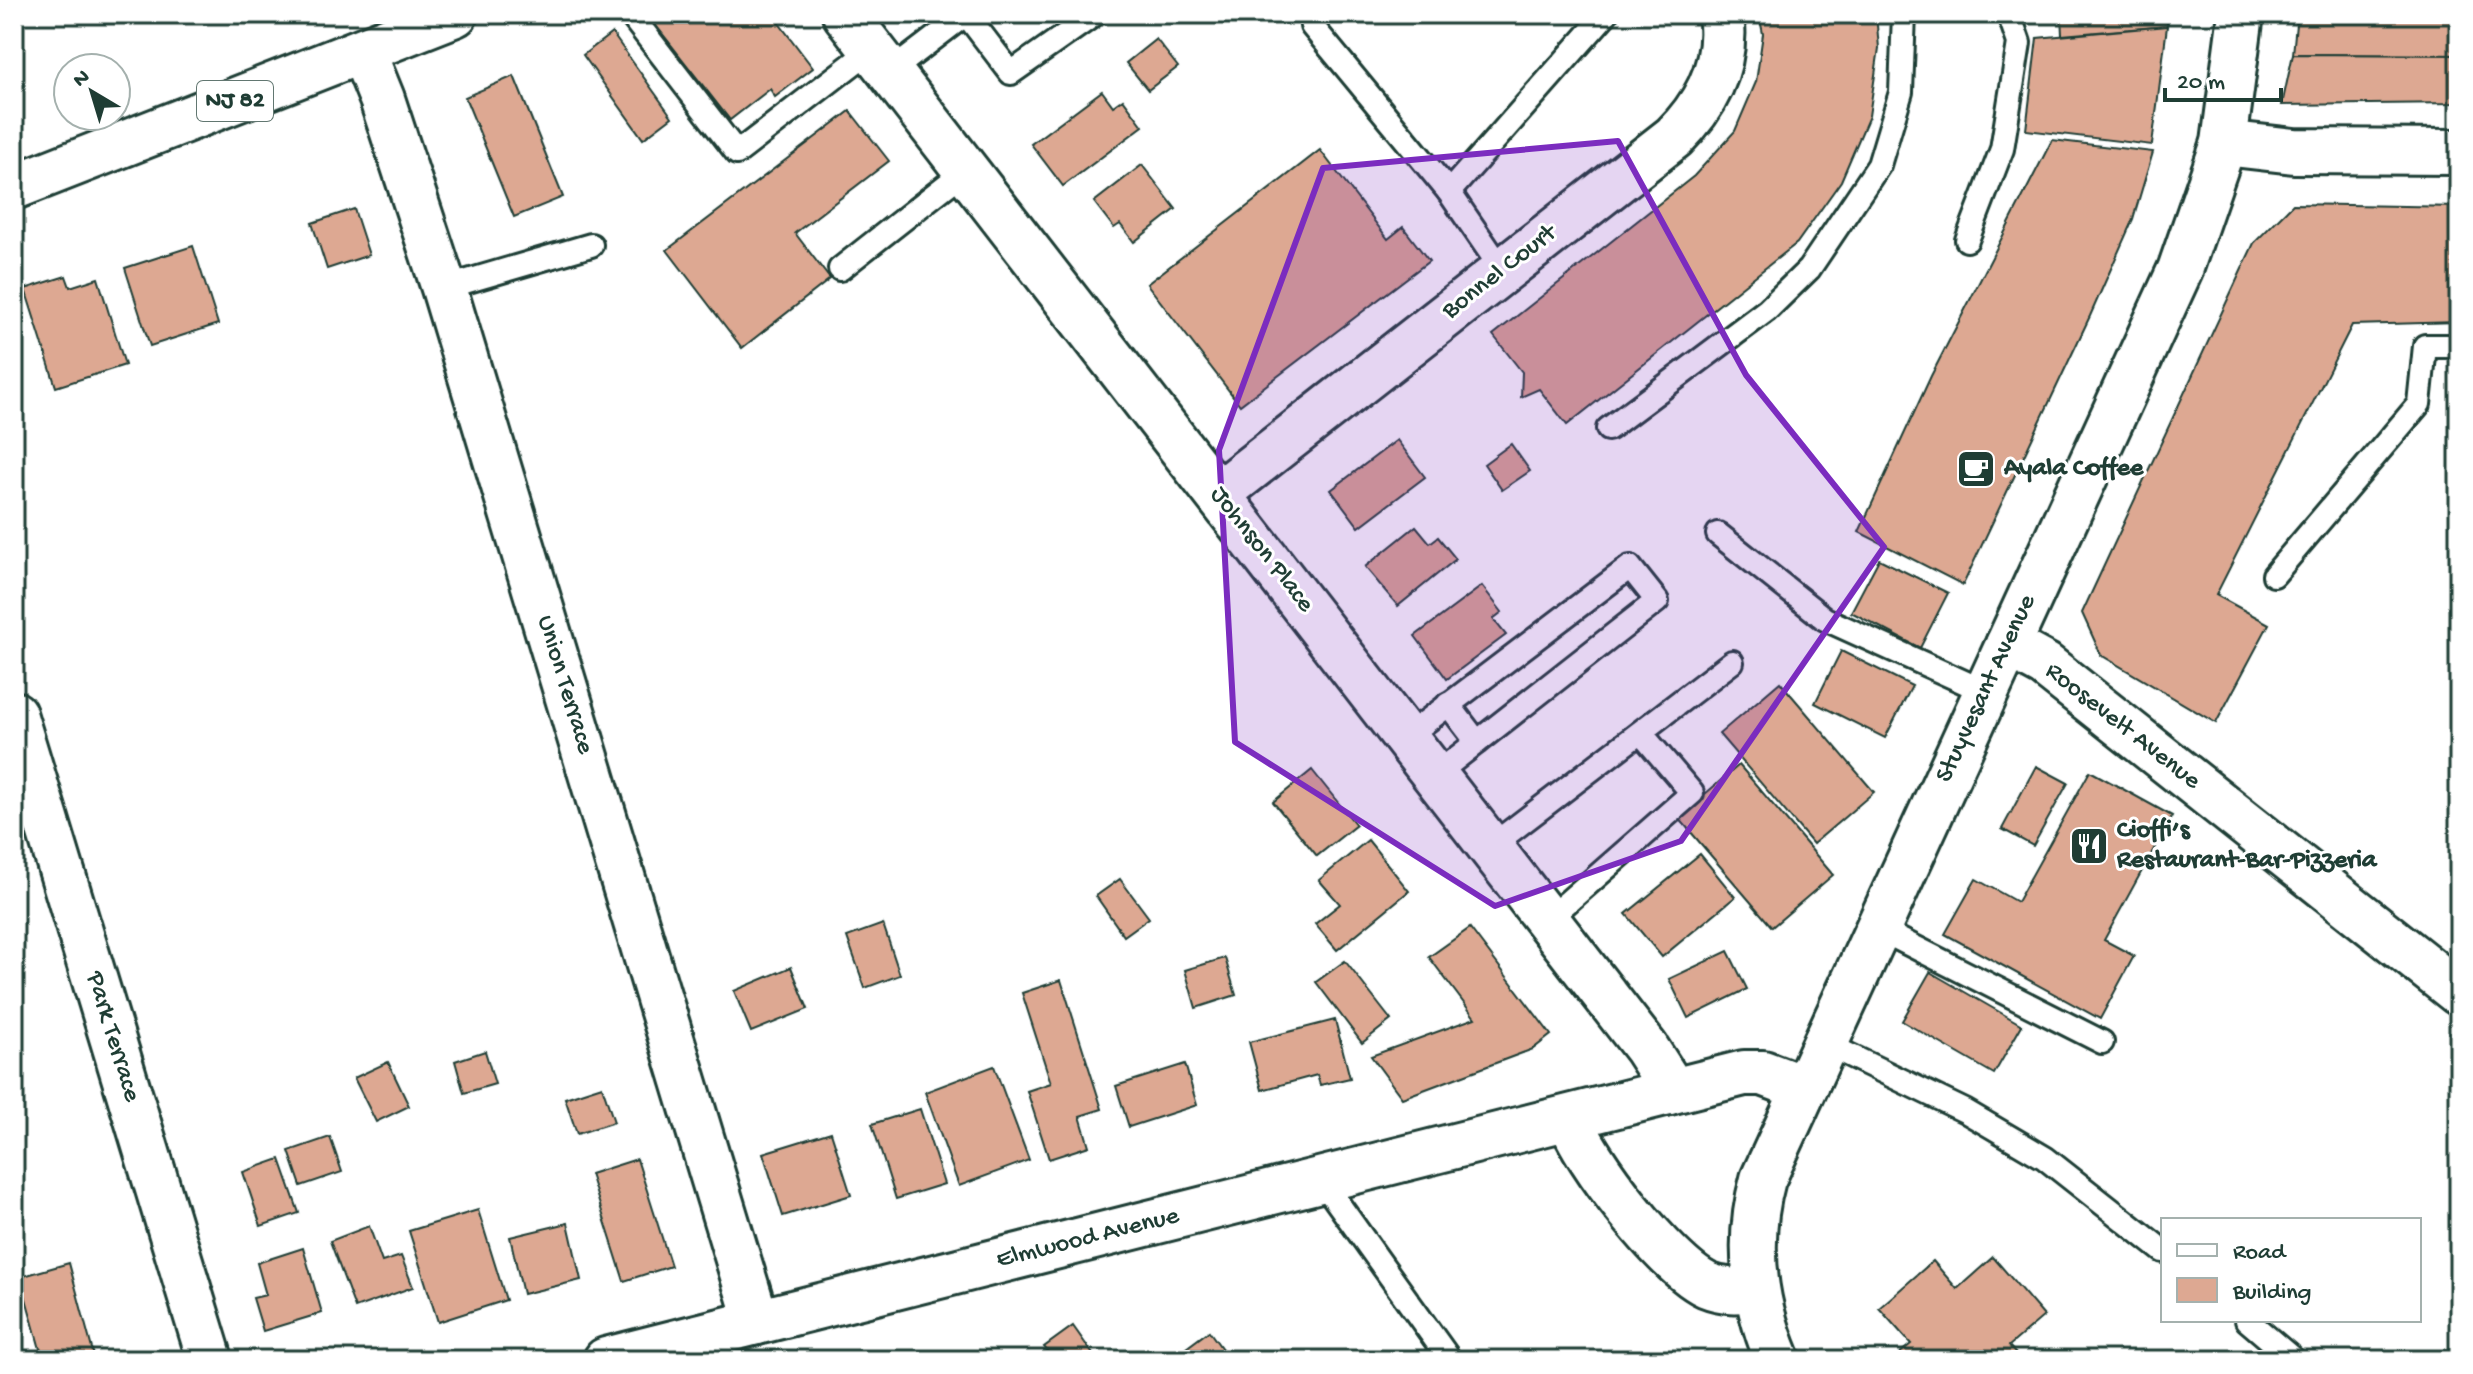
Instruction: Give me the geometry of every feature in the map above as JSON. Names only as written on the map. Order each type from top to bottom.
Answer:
[{"type":"street","name":"NJ 82","points":[[14,187],[455,14]]},
{"type":"street","name":"Johnson Place","points":[[845,14],[1651,1055],[1669,1092]]},
{"type":"street","name":"Bonnel Court","points":[[1218,494],[1652,155],[1693,118],[1718,64],[1724,34],[1721,14]]},
{"type":"street","name":"Stuyvesant Avenue","points":[[1778,1360],[1756,1289],[1752,1232],[1756,1206],[1773,1152],[2180,270],[2224,143],[2241,14]]},
{"type":"street","name":"Union Terrace","points":[[363,52],[382,99],[444,288],[757,1322]]},
{"type":"street","points":[[2224,143],[2294,151],[2459,152]]},
{"type":"street","name":"Roosevelt Avenue","points":[[2008,645],[2047,666],[2459,993]]},
{"type":"street","name":"Park Terrace","points":[[14,714],[210,1360]]},
{"type":"street","name":"Elmwood Avenue","points":[[606,1360],[1744,1073],[1763,1073],[1803,1088]]},
{"type":"street","points":[[1570,1118],[1595,1167],[1687,1271],[1720,1289],[1756,1289]]},
{"type":"lane","points":[[630,14],[737,153],[881,61],[966,14],[1011,73],[1095,14]]},
{"type":"lane","points":[[1312,14],[1312,26],[1449,192],[1503,271]]},
{"type":"lane","points":[[1449,192],[1606,14]]},
{"type":"lane","points":[[1608,429],[1767,310],[1809,269],[1879,165],[1901,92],[1904,14]]},
{"type":"lane","points":[[1967,240],[2002,149],[2019,43],[2009,14]]},
{"type":"lane","points":[[840,269],[966,170]]},
{"type":"lane","points":[[444,288],[591,245]]},
{"type":"lane","points":[[2274,575],[2419,404],[2425,346],[2459,346]]},
{"type":"lane","points":[[1718,534],[1825,619],[1986,692]]},
{"type":"lane","points":[[1406,737],[1630,567],[1657,601],[1435,775]]},
{"type":"lane","points":[[1490,847],[1732,662]]},
{"type":"lane","points":[[1448,704],[1477,742]]},
{"type":"lane","points":[[1547,920],[1692,793],[1641,733]]},
{"type":"lane","points":[[1877,928],[2102,1042]]},
{"type":"lane","points":[[1824,1043],[1965,1111],[2045,1158],[2161,1249]]},
{"type":"lane","points":[[1322,1181],[1450,1360]]},
{"type":"lane","points":[[2249,1322],[2294,1360]]},
{"type":"highlighted area","points":[[1618,141],[1746,375],[1884,547],[1681,841],[1495,906],[1235,742],[1219,450],[1323,168]]},
{"type":"building","points":[[647,14],[772,14],[813,68],[775,97],[770,89],[730,120]]},
{"type":"building","points":[[1759,14],[1876,14],[1879,48],[1869,116],[1841,181],[1797,243],[1567,425],[1539,389],[1521,397],[1522,372],[1493,335],[1694,176],[1735,131],[1756,82],[1763,34]]},
{"type":"building","points":[[2061,14],[2167,14],[2167,26],[2062,35]]},
{"type":"building","points":[[2297,14],[2459,14],[2459,55],[2293,54]]},
{"type":"building","points":[[2167,26],[2152,145],[2026,130],[2037,38]]},
{"type":"building","points":[[612,33],[672,117],[643,139],[583,55]]},
{"type":"building","points":[[1156,39],[1178,67],[1148,90],[1126,63]]},
{"type":"building","points":[[2293,54],[2459,55],[2457,103],[2282,105]]},
{"type":"building","points":[[514,76],[563,197],[514,217],[465,97]]},
{"type":"building","points":[[1102,91],[1113,106],[1123,99],[1143,126],[1063,186],[1031,144]]},
{"type":"building","points":[[850,111],[889,161],[795,233],[830,279],[742,348],[667,250]]},
{"type":"building","points":[[2052,140],[2153,152],[2133,219],[1963,585],[1859,532],[1931,376]]},
{"type":"building","points":[[1320,150],[1388,239],[1403,227],[1429,261],[1240,405],[1147,284]]},
{"type":"building","points":[[1142,165],[1176,209],[1134,242],[1120,224],[1114,228],[1094,202]]},
{"type":"building","points":[[2293,204],[2459,207],[2459,322],[2352,325],[2216,595],[2269,624],[2216,723],[2101,655],[2082,613],[2254,243]]},
{"type":"building","points":[[354,209],[369,255],[327,269],[312,223]]},
{"type":"building","points":[[193,246],[218,324],[150,346],[125,268]]},
{"type":"building","points":[[66,276],[70,287],[98,278],[125,365],[56,387],[25,289]]},
{"type":"building","points":[[1397,440],[1425,477],[1359,527],[1331,490]]},
{"type":"building","points":[[1511,444],[1530,471],[1502,490],[1484,464]]},
{"type":"building","points":[[1416,526],[1430,543],[1438,537],[1456,559],[1398,606],[1365,567]]},
{"type":"building","points":[[1879,559],[1948,593],[1920,648],[1851,612]]},
{"type":"building","points":[[1482,586],[1502,612],[1493,619],[1506,635],[1447,679],[1415,636]]},
{"type":"building","points":[[1841,651],[1912,686],[1885,738],[1815,703]]},
{"type":"building","points":[[1780,682],[1874,792],[1813,844],[1719,734]]},
{"type":"building","points":[[1739,765],[1833,875],[1772,927],[1678,817]]},
{"type":"building","points":[[2036,766],[2068,783],[2033,846],[2002,829]]},
{"type":"building","points":[[1312,770],[1356,825],[1317,856],[1273,802]]},
{"type":"building","points":[[2090,771],[2172,816],[2104,940],[2134,956],[2100,1019],[1945,934],[1976,879],[2017,902]]},
{"type":"building","points":[[1368,840],[1409,891],[1337,950],[1315,924],[1340,904],[1319,880]]},
{"type":"building","points":[[1700,854],[1735,897],[1662,957],[1626,914]]},
{"type":"building","points":[[1120,879],[1149,918],[1124,936],[1096,896]]},
{"type":"building","points":[[883,924],[900,975],[865,988],[847,937]]},
{"type":"building","points":[[1470,928],[1551,1035],[1533,1049],[1402,1098],[1371,1056],[1475,1018],[1429,957]]},
{"type":"building","points":[[1728,951],[1747,989],[1688,1018],[1669,979]]},
{"type":"building","points":[[1225,958],[1236,995],[1196,1008],[1185,970]]},
{"type":"building","points":[[1345,961],[1391,1020],[1362,1043],[1316,982]]},
{"type":"building","points":[[791,967],[808,1009],[751,1032],[734,991]]},
{"type":"building","points":[[1930,972],[2022,1025],[1994,1074],[1902,1021]]},
{"type":"building","points":[[1061,980],[1102,1109],[1080,1116],[1089,1146],[1049,1159],[1027,1091],[1051,1083],[1022,993]]},
{"type":"building","points":[[1335,1020],[1350,1078],[1320,1085],[1317,1075],[1262,1090],[1249,1042]]},
{"type":"building","points":[[485,1051],[495,1084],[464,1093],[455,1061]]},
{"type":"building","points":[[388,1062],[409,1106],[376,1122],[354,1078]]},
{"type":"building","points":[[1185,1064],[1197,1105],[1129,1127],[1116,1086]]},
{"type":"building","points":[[994,1066],[1029,1160],[959,1186],[925,1092]]},
{"type":"building","points":[[602,1086],[614,1122],[577,1134],[565,1098]]},
{"type":"building","points":[[920,1109],[944,1184],[896,1199],[872,1124]]},
{"type":"building","points":[[831,1132],[851,1195],[783,1216],[763,1153]]},
{"type":"building","points":[[330,1137],[342,1172],[301,1186],[289,1151]]},
{"type":"building","points":[[280,1159],[299,1213],[261,1226],[243,1172]]},
{"type":"building","points":[[637,1159],[671,1266],[624,1281],[590,1174]]},
{"type":"building","points":[[478,1210],[506,1300],[438,1322],[409,1231]]},
{"type":"building","points":[[568,1223],[581,1280],[523,1294],[510,1237]]},
{"type":"building","points":[[369,1226],[382,1262],[401,1256],[413,1287],[355,1308],[330,1241]]},
{"type":"building","points":[[303,1248],[322,1313],[263,1331],[253,1298],[266,1295],[257,1263]]},
{"type":"building","points":[[1993,1257],[2044,1316],[2009,1346],[2021,1360],[1904,1360],[1899,1354],[1911,1344],[1879,1308],[1933,1261],[1957,1289]]},
{"type":"building","points":[[69,1263],[95,1360],[43,1360],[20,1277]]},
{"type":"building","points":[[1073,1326],[1097,1360],[1039,1360],[1049,1353],[1044,1347]]},
{"type":"building","points":[[1209,1331],[1230,1360],[1170,1360]]},
{"type":"place","name":"Ayala Coffee","points":[[1976,469]]},
{"type":"place","name":"Cioffi’s Restaurant-Bar-Pizzeria","points":[[2089,846]]}]
